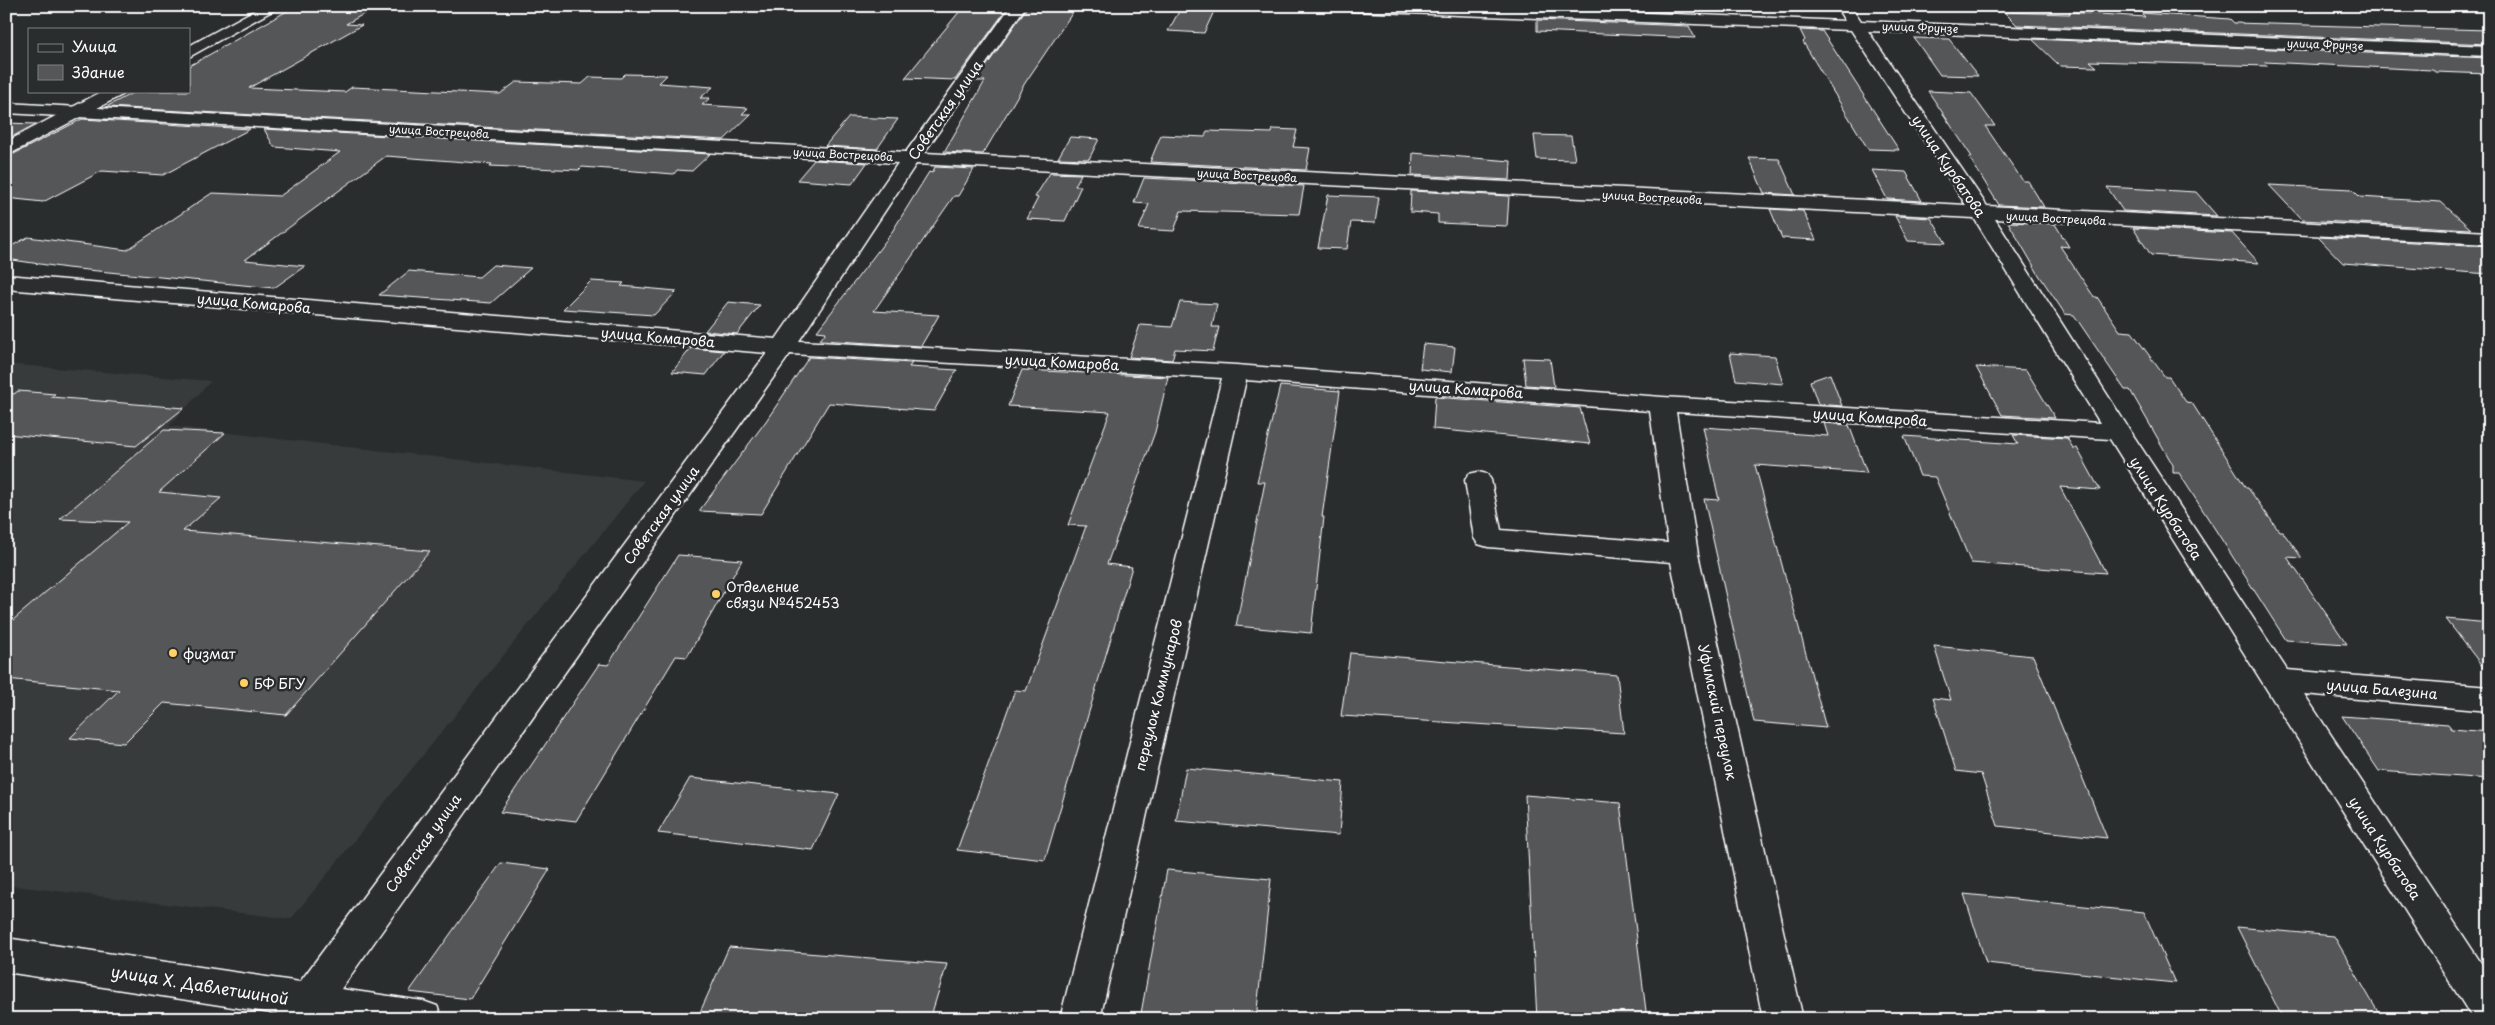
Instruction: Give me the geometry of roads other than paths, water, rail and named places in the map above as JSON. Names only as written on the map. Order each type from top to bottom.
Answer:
[{"type":"street","points":[[190,51],[274,6]]},
{"type":"street","name":"Советская улица","points":[[303,1010],[783,347],[911,158],[1019,6]]},
{"type":"street","name":"улица Фрунзе","points":[[1352,6],[1848,15],[2489,51]]},
{"type":"street","name":"улица Курбатова","points":[[1848,15],[1982,214],[2276,680],[2489,1009]]},
{"type":"street","points":[[6,150],[114,92]]},
{"type":"street","name":"улица Вострецова","points":[[6,108],[911,158],[1982,214],[2489,238]]},
{"type":"street","name":"улица Комарова","points":[[6,282],[783,347],[1236,372],[1662,404],[2118,432]]},
{"type":"street","name":"переулок Коммунаров","points":[[1080,1019],[1236,372]]},
{"type":"street","name":"Уфимский переулок","points":[[1662,404],[1684,554],[1784,1019]]},
{"type":"street","points":[[1478,480],[1488,538],[1684,554]]},
{"type":"street","name":"улица Балезина","points":[[2276,680],[2489,699]]},
{"type":"street","name":"улица Х. Давлетшиной","points":[[6,955],[303,1010],[423,1019]]},
{"type":"place","name":"Отделение связи №452453","points":[[716,594]]},
{"type":"place","name":"физмат","points":[[173,653]]},
{"type":"place","name":"БФ БГУ","points":[[244,683]]}]
